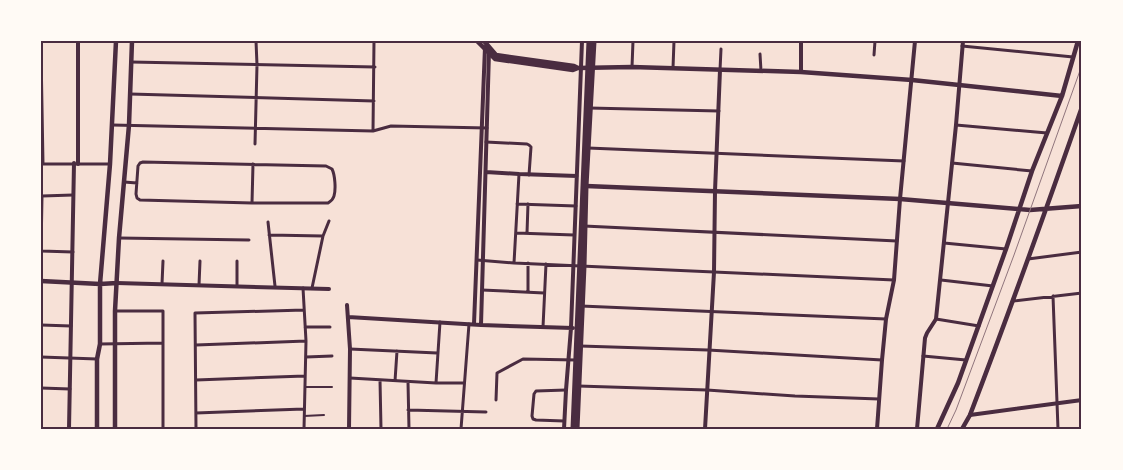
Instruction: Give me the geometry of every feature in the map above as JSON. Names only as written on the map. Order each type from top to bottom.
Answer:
[{"type":"main road","points":[[97,429],[100,284],[110,164],[116,41]]},
{"type":"main road","points":[[115,429],[115,311],[123,182],[129,125],[132,41]]},
{"type":"main road","points":[[477,41],[486,44],[496,55],[579,68]]},
{"type":"main road","points":[[573,429],[579,346],[577,328],[582,266],[582,186],[590,68],[589,41]]},
{"type":"main road","points":[[590,68],[594,41]]},
{"type":"main road","points":[[936,429],[958,383],[979,326],[1032,171],[1062,96],[1078,41]]},
{"type":"main road","points":[[486,44],[489,54],[495,59],[573,70],[579,68],[632,67],[801,72],[912,80],[1062,96]]},
{"type":"main road","points":[[962,429],[970,416],[1013,301],[1082,107]]},
{"type":"main road","points":[[582,186],[900,199],[1020,209],[1082,206]]},
{"type":"main road","points":[[41,281],[117,283]]},
{"type":"main road","points":[[578,429],[576,360],[579,346]]},
{"type":"street","points":[[69,429],[78,41]]},
{"type":"street","points":[[255,144],[256,41]]},
{"type":"street","points":[[373,131],[374,41]]},
{"type":"street","points":[[564,429],[568,360],[577,328],[573,265],[576,206],[582,186],[577,176],[579,68],[582,41]]},
{"type":"street","points":[[632,67],[633,41]]},
{"type":"street","points":[[673,68],[674,41]]},
{"type":"street","points":[[801,41],[801,72]]},
{"type":"street","points":[[874,55],[875,41]]},
{"type":"street","points":[[877,429],[886,320],[894,280],[915,41]]},
{"type":"street","points":[[474,324],[486,44]]},
{"type":"street","points":[[918,429],[927,333],[936,318],[941,280],[963,44],[1073,57]]},
{"type":"street","points":[[705,429],[708,350],[714,272],[715,191],[721,49]]},
{"type":"street","points":[[41,52],[42,164],[110,164]]},
{"type":"street","points":[[481,325],[489,54]]},
{"type":"street","points":[[760,54],[761,71]]},
{"type":"street","points":[[131,62],[375,67]]},
{"type":"street","points":[[130,94],[374,100]]},
{"type":"street","points":[[588,108],[718,111]]},
{"type":"street","points":[[112,125],[373,131],[390,126],[487,128]]},
{"type":"street","points":[[956,125],[1047,133]]},
{"type":"street","points":[[486,142],[530,145],[529,174]]},
{"type":"street","points":[[586,148],[904,161]]},
{"type":"street","points":[[143,162],[326,166],[332,169],[335,174],[334,196],[328,203],[140,200],[136,194],[137,183],[138,166],[143,162]]},
{"type":"street","points":[[480,163],[486,163]]},
{"type":"street","points":[[952,163],[1032,171]]},
{"type":"street","points":[[252,203],[253,164]]},
{"type":"street","points":[[486,172],[577,176]]},
{"type":"street","points":[[514,263],[519,174]]},
{"type":"street","points":[[123,182],[137,183]]},
{"type":"street","points":[[73,195],[42,196],[41,251],[73,252]]},
{"type":"street","points":[[478,204],[485,204]]},
{"type":"street","points":[[517,204],[576,206]]},
{"type":"street","points":[[527,233],[528,204]]},
{"type":"street","points":[[312,288],[328,221]]},
{"type":"street","points":[[268,222],[276,286]]},
{"type":"street","points":[[583,226],[897,241]]},
{"type":"street","points":[[516,233],[574,235]]},
{"type":"street","points":[[269,235],[323,236]]},
{"type":"street","points":[[119,238],[249,240]]},
{"type":"street","points":[[944,243],[1006,249]]},
{"type":"street","points":[[1028,259],[1082,252]]},
{"type":"street","points":[[476,260],[528,264],[894,280]]},
{"type":"street","points":[[199,284],[200,261]]},
{"type":"street","points":[[237,261],[237,285]]},
{"type":"street","points":[[162,284],[163,262]]},
{"type":"street","points":[[528,264],[528,292]]},
{"type":"street","points":[[542,327],[546,264]]},
{"type":"street","points":[[941,280],[993,286]]},
{"type":"street","points":[[117,283],[329,288]]},
{"type":"street","points":[[303,288],[306,341],[304,429]]},
{"type":"street","points":[[482,290],[544,293]]},
{"type":"street","points":[[1013,301],[1082,293]]},
{"type":"street","points":[[1053,296],[1058,429]]},
{"type":"street","points":[[347,305],[350,349],[349,429]]},
{"type":"street","points":[[580,306],[886,320]]},
{"type":"street","points":[[196,429],[196,313],[304,310]]},
{"type":"street","points":[[115,311],[163,311],[163,429]]},
{"type":"street","points":[[348,317],[481,325],[577,328]]},
{"type":"street","points":[[936,318],[979,326]]},
{"type":"street","points":[[436,383],[440,322]]},
{"type":"street","points":[[461,429],[469,324]]},
{"type":"street","points":[[41,325],[71,326]]},
{"type":"street","points":[[305,327],[330,328]]},
{"type":"street","points":[[196,344],[306,341]]},
{"type":"street","points":[[100,344],[163,343]]},
{"type":"street","points":[[579,346],[708,350],[882,360]]},
{"type":"street","points":[[350,349],[437,353]]},
{"type":"street","points":[[395,381],[397,352]]},
{"type":"street","points":[[306,357],[332,356]]},
{"type":"street","points":[[924,356],[966,360]]},
{"type":"street","points":[[41,357],[97,359]]},
{"type":"street","points":[[496,400],[497,373],[523,359],[576,360]]},
{"type":"street","points":[[196,380],[305,376]]},
{"type":"street","points":[[350,378],[464,383]]},
{"type":"street","points":[[380,380],[381,429]]},
{"type":"street","points":[[408,382],[408,429]]},
{"type":"street","points":[[577,386],[707,390],[879,399]]},
{"type":"street","points":[[41,388],[70,389]]},
{"type":"street","points":[[564,421],[536,420],[532,416],[534,394],[536,391],[566,390]]},
{"type":"street","points":[[970,416],[1082,400]]},
{"type":"street","points":[[196,413],[304,409]]},
{"type":"street","points":[[408,410],[486,412]]},
{"type":"lane","points":[[305,387],[332,386]]},
{"type":"lane","points":[[304,416],[324,415]]},
{"type":"railway","points":[[947,429],[956,410],[1014,255],[1082,65]]}]
